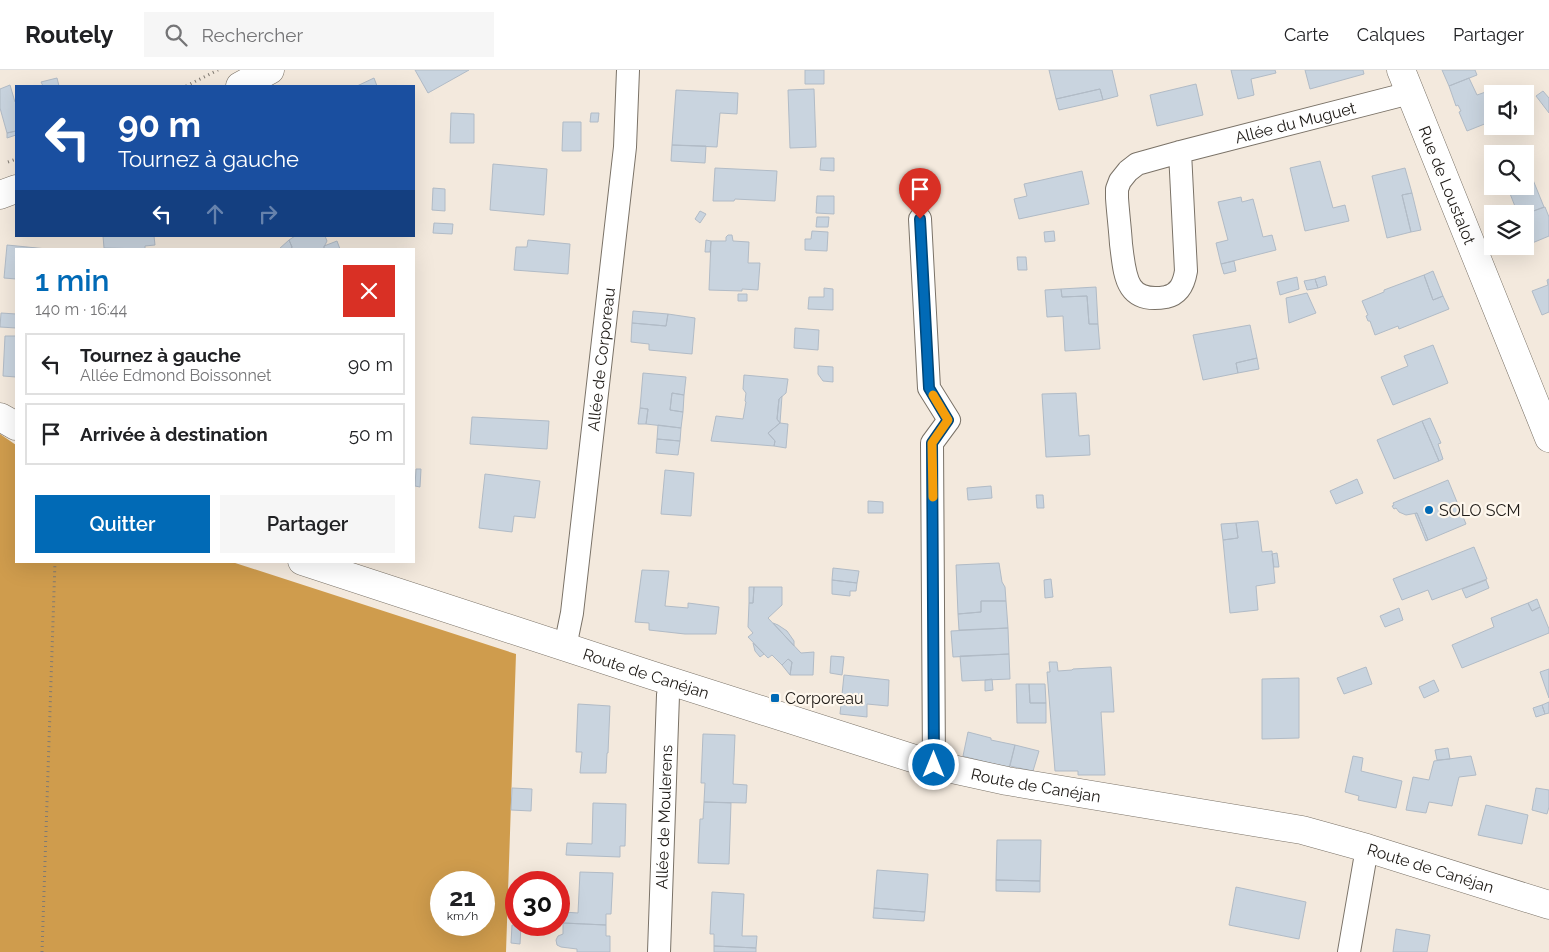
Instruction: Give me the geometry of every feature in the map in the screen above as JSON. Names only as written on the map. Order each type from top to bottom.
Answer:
[{"type":"street","points":[[242,85],[270,70]]},
{"type":"street","name":"Allée de Corporeau","points":[[565,647],[572,613],[626,147],[628,70]]},
{"type":"street","name":"Allée du Muguet","points":[[1180,152],[1186,271],[1184,282],[1179,290],[1170,296],[1156,298],[1142,296],[1131,287],[1125,275],[1117,188],[1128,171],[1137,164],[1405,82]]},
{"type":"street","name":"Rue de Loustalot","points":[[1405,82],[1549,438]]},
{"type":"street","points":[[0,195],[15,189]]},
{"type":"street","points":[[920,219],[929,388],[948,420],[932,443],[934,765]]},
{"type":"street","points":[[0,417],[15,425]]},
{"type":"street","name":"Route de Canéjan","points":[[308,563],[671,682],[934,765],[1007,781],[1302,830],[1367,848],[1549,905]]},
{"type":"street","name":"Allée de Moulerens","points":[[659,952],[668,696],[671,682]]},
{"type":"street","points":[[1349,952],[1367,848]]},
{"type":"path","points":[[188,85],[218,70]]},
{"type":"path","points":[[42,952],[55,563]]},
{"type":"shaded area","points":[[0,434],[15,444],[15,563],[235,563],[516,654],[509,871],[505,871],[505,936],[507,936],[506,952],[0,952]]},
{"type":"building","points":[[415,70],[469,70],[428,93]]},
{"type":"building","points":[[805,70],[824,70],[824,84],[805,84]]},
{"type":"building","points":[[1049,70],[1112,70],[1118,96],[1103,100],[1100,89],[1056,99]]},
{"type":"building","points":[[1231,70],[1275,70],[1276,73],[1251,79],[1254,95],[1238,99]]},
{"type":"building","points":[[1305,70],[1363,70],[1364,74],[1310,89]]},
{"type":"building","points":[[1442,70],[1475,70],[1477,75],[1449,86]]},
{"type":"building","points":[[57,78],[59,85],[42,85],[41,82]]},
{"type":"building","points":[[374,78],[377,85],[359,85]]},
{"type":"building","points":[[1469,78],[1477,95],[1484,93],[1484,124],[1467,131],[1459,112],[1461,111],[1458,105],[1456,106],[1449,86]]},
{"type":"building","points":[[1196,84],[1203,115],[1157,126],[1150,95]]},
{"type":"building","points":[[10,85],[15,102],[15,131],[7,133],[0,108],[0,89]]},
{"type":"building","points":[[814,89],[816,147],[790,148],[788,90]]},
{"type":"building","points":[[1100,89],[1103,100],[1059,110],[1056,99]]},
{"type":"building","points":[[676,90],[738,93],[737,114],[720,113],[717,147],[672,145]]},
{"type":"building","points":[[1543,91],[1549,98],[1549,113],[1536,96]]},
{"type":"building","points":[[451,113],[474,114],[474,143],[450,143]]},
{"type":"building","points":[[591,113],[599,113],[598,122],[590,122]]},
{"type":"building","points":[[563,122],[581,122],[581,151],[562,151]]},
{"type":"building","points":[[15,131],[15,135],[7,138],[7,133]]},
{"type":"building","points":[[672,145],[706,146],[705,163],[671,161]]},
{"type":"building","points":[[821,158],[834,158],[834,171],[820,170]]},
{"type":"building","points":[[1320,161],[1333,208],[1345,205],[1349,221],[1305,231],[1290,168]]},
{"type":"building","points":[[493,164],[547,169],[544,215],[490,210]]},
{"type":"building","points":[[715,168],[777,171],[775,201],[735,199],[734,201],[713,201]]},
{"type":"building","points":[[1405,168],[1412,193],[1402,195],[1411,232],[1387,238],[1372,176]]},
{"type":"building","points":[[1082,171],[1089,204],[1019,219],[1014,199],[1027,196],[1024,184]]},
{"type":"building","points":[[1534,182],[1544,207],[1534,211],[1534,205],[1514,205],[1511,195],[1534,195]]},
{"type":"building","points":[[433,188],[445,189],[445,211],[432,210]]},
{"type":"building","points":[[1412,193],[1421,230],[1411,232],[1402,195]]},
{"type":"building","points":[[817,196],[834,196],[834,214],[816,213]]},
{"type":"building","points":[[1241,197],[1242,202],[1253,199],[1263,237],[1272,235],[1276,250],[1221,264],[1216,243],[1228,240],[1218,202]]},
{"type":"building","points":[[1545,207],[1549,217],[1549,236],[1534,242],[1534,211]]},
{"type":"building","points":[[700,211],[706,214],[700,223],[695,219]]},
{"type":"building","points":[[817,217],[829,217],[828,227],[816,227]]},
{"type":"building","points":[[434,223],[453,224],[452,234],[433,233]]},
{"type":"building","points":[[812,231],[828,232],[827,251],[805,250],[805,239],[811,239]]},
{"type":"building","points":[[1054,231],[1055,241],[1045,242],[1044,232]]},
{"type":"building","points":[[728,235],[732,235],[733,241],[749,242],[748,263],[760,263],[758,290],[709,290],[711,241],[726,241]]},
{"type":"building","points":[[103,237],[154,237],[155,245],[145,246],[145,248],[104,248]]},
{"type":"building","points":[[294,237],[325,237],[327,241],[324,248],[292,248],[289,240]]},
{"type":"building","points":[[289,240],[292,248],[280,248]]},
{"type":"building","points":[[528,240],[570,244],[568,274],[514,270],[516,247],[527,247]]},
{"type":"building","points":[[706,240],[711,241],[710,252],[705,252]]},
{"type":"building","points":[[337,241],[340,248],[324,248],[324,246]]},
{"type":"building","points":[[7,245],[37,248],[15,248],[15,279],[4,278]]},
{"type":"building","points":[[1017,257],[1026,257],[1027,270],[1018,270]]},
{"type":"building","points":[[1234,261],[1236,271],[1224,274],[1221,264]]},
{"type":"building","points":[[1433,271],[1443,296],[1433,300],[1424,275]]},
{"type":"building","points":[[1424,275],[1433,300],[1443,296],[1449,309],[1399,329],[1398,326],[1375,335],[1366,316],[1368,315],[1362,301],[1384,292],[1384,290]]},
{"type":"building","points":[[1325,276],[1327,285],[1318,288],[1315,279]]},
{"type":"building","points":[[1297,277],[1299,289],[1280,295],[1277,282]]},
{"type":"building","points":[[1315,279],[1318,288],[1307,290],[1304,281]]},
{"type":"building","points":[[1549,279],[1549,312],[1542,315],[1532,291],[1548,285],[1547,280]]},
{"type":"building","points":[[1096,287],[1098,324],[1089,324],[1087,296],[1062,297],[1061,289]]},
{"type":"building","points":[[824,288],[833,289],[833,310],[808,309],[809,297],[824,297]]},
{"type":"building","points":[[1061,289],[1062,297],[1087,296],[1089,324],[1098,324],[1100,349],[1065,351],[1063,316],[1047,317],[1045,290]]},
{"type":"building","points":[[1307,293],[1316,313],[1289,323],[1286,298]]},
{"type":"building","points":[[738,294],[747,294],[747,301],[738,301]]},
{"type":"building","points":[[633,311],[668,314],[666,326],[632,323]]},
{"type":"building","points":[[1,313],[15,314],[15,328],[0,327]]},
{"type":"building","points":[[668,314],[695,318],[692,354],[649,350],[649,344],[631,342],[632,323],[666,326]]},
{"type":"building","points":[[1250,325],[1257,358],[1236,363],[1238,373],[1203,380],[1193,335]]},
{"type":"building","points":[[795,328],[819,330],[818,350],[794,348]]},
{"type":"building","points":[[5,336],[15,336],[15,377],[3,376]]},
{"type":"building","points":[[1433,345],[1448,383],[1393,405],[1381,377],[1408,366],[1404,356]]},
{"type":"building","points":[[1257,358],[1259,369],[1238,373],[1236,363]]},
{"type":"building","points":[[818,366],[833,367],[833,382],[823,381],[818,374]]},
{"type":"building","points":[[643,373],[686,377],[684,395],[672,393],[670,410],[683,412],[681,428],[646,424],[648,409],[640,408]]},
{"type":"building","points":[[744,375],[788,379],[786,393],[779,399],[777,419],[780,423],[768,433],[775,441],[774,446],[711,441],[716,416],[743,419],[746,402],[746,393],[743,389]]},
{"type":"building","points":[[672,393],[684,395],[683,412],[670,410]]},
{"type":"building","points":[[1076,393],[1079,436],[1089,435],[1090,455],[1046,457],[1042,394]]},
{"type":"building","points":[[782,396],[780,423],[777,419],[779,399]]},
{"type":"building","points":[[640,408],[648,409],[646,424],[638,424]]},
{"type":"building","points":[[472,417],[549,421],[547,449],[470,444]]},
{"type":"building","points":[[1430,418],[1441,443],[1438,444],[1443,459],[1439,461],[1422,421]]},
{"type":"building","points":[[1422,421],[1439,461],[1394,479],[1377,440]]},
{"type":"building","points":[[780,423],[788,424],[786,448],[774,446],[775,441],[768,433]]},
{"type":"building","points":[[658,425],[681,428],[680,441],[657,439]]},
{"type":"building","points":[[657,439],[680,441],[678,455],[656,453]]},
{"type":"building","points":[[416,469],[421,469],[420,487],[415,486]]},
{"type":"building","points":[[665,470],[694,473],[691,516],[661,514]]},
{"type":"building","points":[[485,474],[540,481],[535,518],[514,516],[512,532],[479,528]]},
{"type":"building","points":[[1357,479],[1363,493],[1336,504],[1330,491]]},
{"type":"building","name":"SOLO SCM","points":[[1448,480],[1466,524],[1428,540],[1417,513],[1406,515],[1399,512],[1396,508],[1394,509],[1393,503]]},
{"type":"building","points":[[991,486],[992,498],[968,500],[967,488]]},
{"type":"building","points":[[1036,495],[1043,495],[1044,508],[1037,508]]},
{"type":"building","points":[[868,501],[883,502],[883,513],[868,513]]},
{"type":"building","points":[[1417,513],[1428,540],[1426,541],[1415,514]]},
{"type":"building","points":[[1258,521],[1262,552],[1272,551],[1275,583],[1256,586],[1258,610],[1230,613],[1223,540],[1238,538],[1236,523]]},
{"type":"building","points":[[1236,523],[1238,538],[1223,540],[1221,524]]},
{"type":"building","points":[[1474,547],[1487,579],[1432,600],[1428,590],[1402,600],[1393,579]]},
{"type":"building","points":[[1277,553],[1279,567],[1274,567],[1272,554]]},
{"type":"building","points":[[999,563],[1002,582],[1005,587],[1006,601],[981,601],[981,612],[958,614],[956,565]]},
{"type":"building","points":[[833,568],[859,571],[857,583],[832,580]]},
{"type":"building","points":[[642,570],[669,571],[665,606],[688,608],[688,603],[719,607],[716,634],[685,634],[649,630],[649,623],[635,622]]},
{"type":"building","points":[[1051,579],[1053,597],[1045,598],[1044,580]]},
{"type":"building","points":[[832,580],[857,583],[856,591],[850,591],[850,596],[832,594]]},
{"type":"building","points":[[1486,580],[1489,588],[1466,598],[1462,589]]},
{"type":"building","points":[[749,587],[754,587],[753,603],[749,603]]},
{"type":"building","points":[[754,587],[782,587],[782,605],[768,618],[801,653],[814,652],[813,675],[790,675],[792,662],[788,659],[782,665],[772,655],[768,658],[748,637],[753,633],[748,627],[749,603],[753,603]]},
{"type":"building","points":[[1537,599],[1540,607],[1532,611],[1528,603]]},
{"type":"building","points":[[981,601],[1006,601],[1008,628],[959,630],[958,614],[981,612]]},
{"type":"building","points":[[1528,603],[1532,611],[1540,607],[1549,633],[1462,668],[1452,645],[1494,627],[1491,618]]},
{"type":"building","points":[[1399,608],[1403,620],[1385,627],[1380,616]]},
{"type":"building","points":[[773,623],[787,631],[794,641],[794,646]]},
{"type":"building","points":[[1008,628],[1009,654],[953,657],[951,631]]},
{"type":"building","points":[[753,643],[764,654],[760,657],[755,651]]},
{"type":"building","points":[[1009,654],[1010,679],[962,681],[960,656]]},
{"type":"building","points":[[831,656],[844,657],[842,675],[830,673]]},
{"type":"building","points":[[788,659],[792,662],[790,675],[782,665]]},
{"type":"building","points":[[1049,662],[1057,662],[1058,671],[1111,667],[1114,712],[1101,712],[1105,775],[1078,775],[1078,771],[1055,771],[1047,672],[1050,672]]},
{"type":"building","points":[[1366,667],[1372,684],[1344,694],[1337,678]]},
{"type":"building","points":[[1549,669],[1549,698],[1540,672]]},
{"type":"building","points":[[844,675],[889,680],[888,706],[867,704],[867,717],[840,714]]},
{"type":"building","points":[[1299,678],[1299,738],[1262,739],[1262,679]]},
{"type":"building","points":[[992,679],[993,690],[985,691],[985,680]]},
{"type":"building","points":[[1434,680],[1439,691],[1424,698],[1419,687]]},
{"type":"building","points":[[1016,684],[1029,684],[1030,703],[1046,703],[1046,723],[1017,723]]},
{"type":"building","points":[[1029,684],[1045,684],[1046,703],[1030,703]]},
{"type":"building","points":[[1549,702],[1549,713],[1545,714],[1542,705]]},
{"type":"building","points":[[578,704],[610,706],[606,773],[580,773],[582,752],[576,752]]},
{"type":"building","points":[[1542,705],[1545,714],[1536,717],[1533,708]]},
{"type":"building","points":[[968,732],[991,738],[991,740],[1015,745],[1009,768],[963,756]]},
{"type":"building","points":[[703,734],[735,735],[733,784],[747,785],[746,803],[704,802],[705,783],[701,783]]},
{"type":"building","points":[[1015,745],[1039,751],[1033,771],[1010,766]]},
{"type":"building","points":[[1448,748],[1450,759],[1437,760],[1435,750]]},
{"type":"building","points":[[1353,756],[1363,758],[1361,771],[1402,781],[1396,808],[1358,800],[1359,796],[1345,792]]},
{"type":"building","points":[[1471,756],[1476,775],[1459,777],[1452,806],[1429,802],[1426,813],[1406,810],[1413,777],[1429,780],[1434,761]]},
{"type":"building","points":[[512,788],[532,789],[531,811],[511,810]]},
{"type":"building","points":[[1536,788],[1549,790],[1547,814],[1532,810]]},
{"type":"building","points":[[704,802],[731,803],[729,864],[698,863],[700,819],[703,819]]},
{"type":"building","points":[[593,803],[626,804],[625,846],[620,846],[620,857],[566,855],[567,843],[592,844]]},
{"type":"building","points":[[1486,805],[1528,815],[1522,844],[1478,835]]},
{"type":"building","points":[[997,840],[1041,840],[1040,881],[996,880]]},
{"type":"building","points":[[877,870],[928,874],[925,912],[874,908]]},
{"type":"building","points":[[580,872],[613,873],[611,914],[606,914],[606,925],[570,923],[570,912],[578,913]]},
{"type":"building","points":[[996,880],[1040,881],[1040,892],[996,891]]},
{"type":"building","points":[[1236,887],[1306,902],[1299,939],[1229,925]]},
{"type":"building","points":[[712,892],[744,894],[742,936],[757,936],[756,948],[714,946],[714,934],[710,934]]},
{"type":"building","points":[[874,908],[925,912],[924,921],[873,918]]},
{"type":"building","points":[[570,923],[606,925],[606,936],[610,936],[610,952],[577,952],[577,949],[557,945],[556,940],[558,936],[570,936]]},
{"type":"building","points":[[1396,929],[1430,935],[1427,952],[1393,952]]},
{"type":"building","points":[[511,936],[520,936],[520,944],[511,943]]},
{"type":"building","points":[[714,946],[756,948],[756,952],[714,952]]},
{"type":"slow traffic","points":[[933,395],[948,420],[932,443],[933,497]]},
{"type":"place","name":"SOLO SCM","points":[[1429,510]]},
{"type":"place","name":"Corporeau","points":[[775,698]]},
{"type":"route","points":[[920,219],[929,388],[948,420],[932,443],[934,765]]}]
